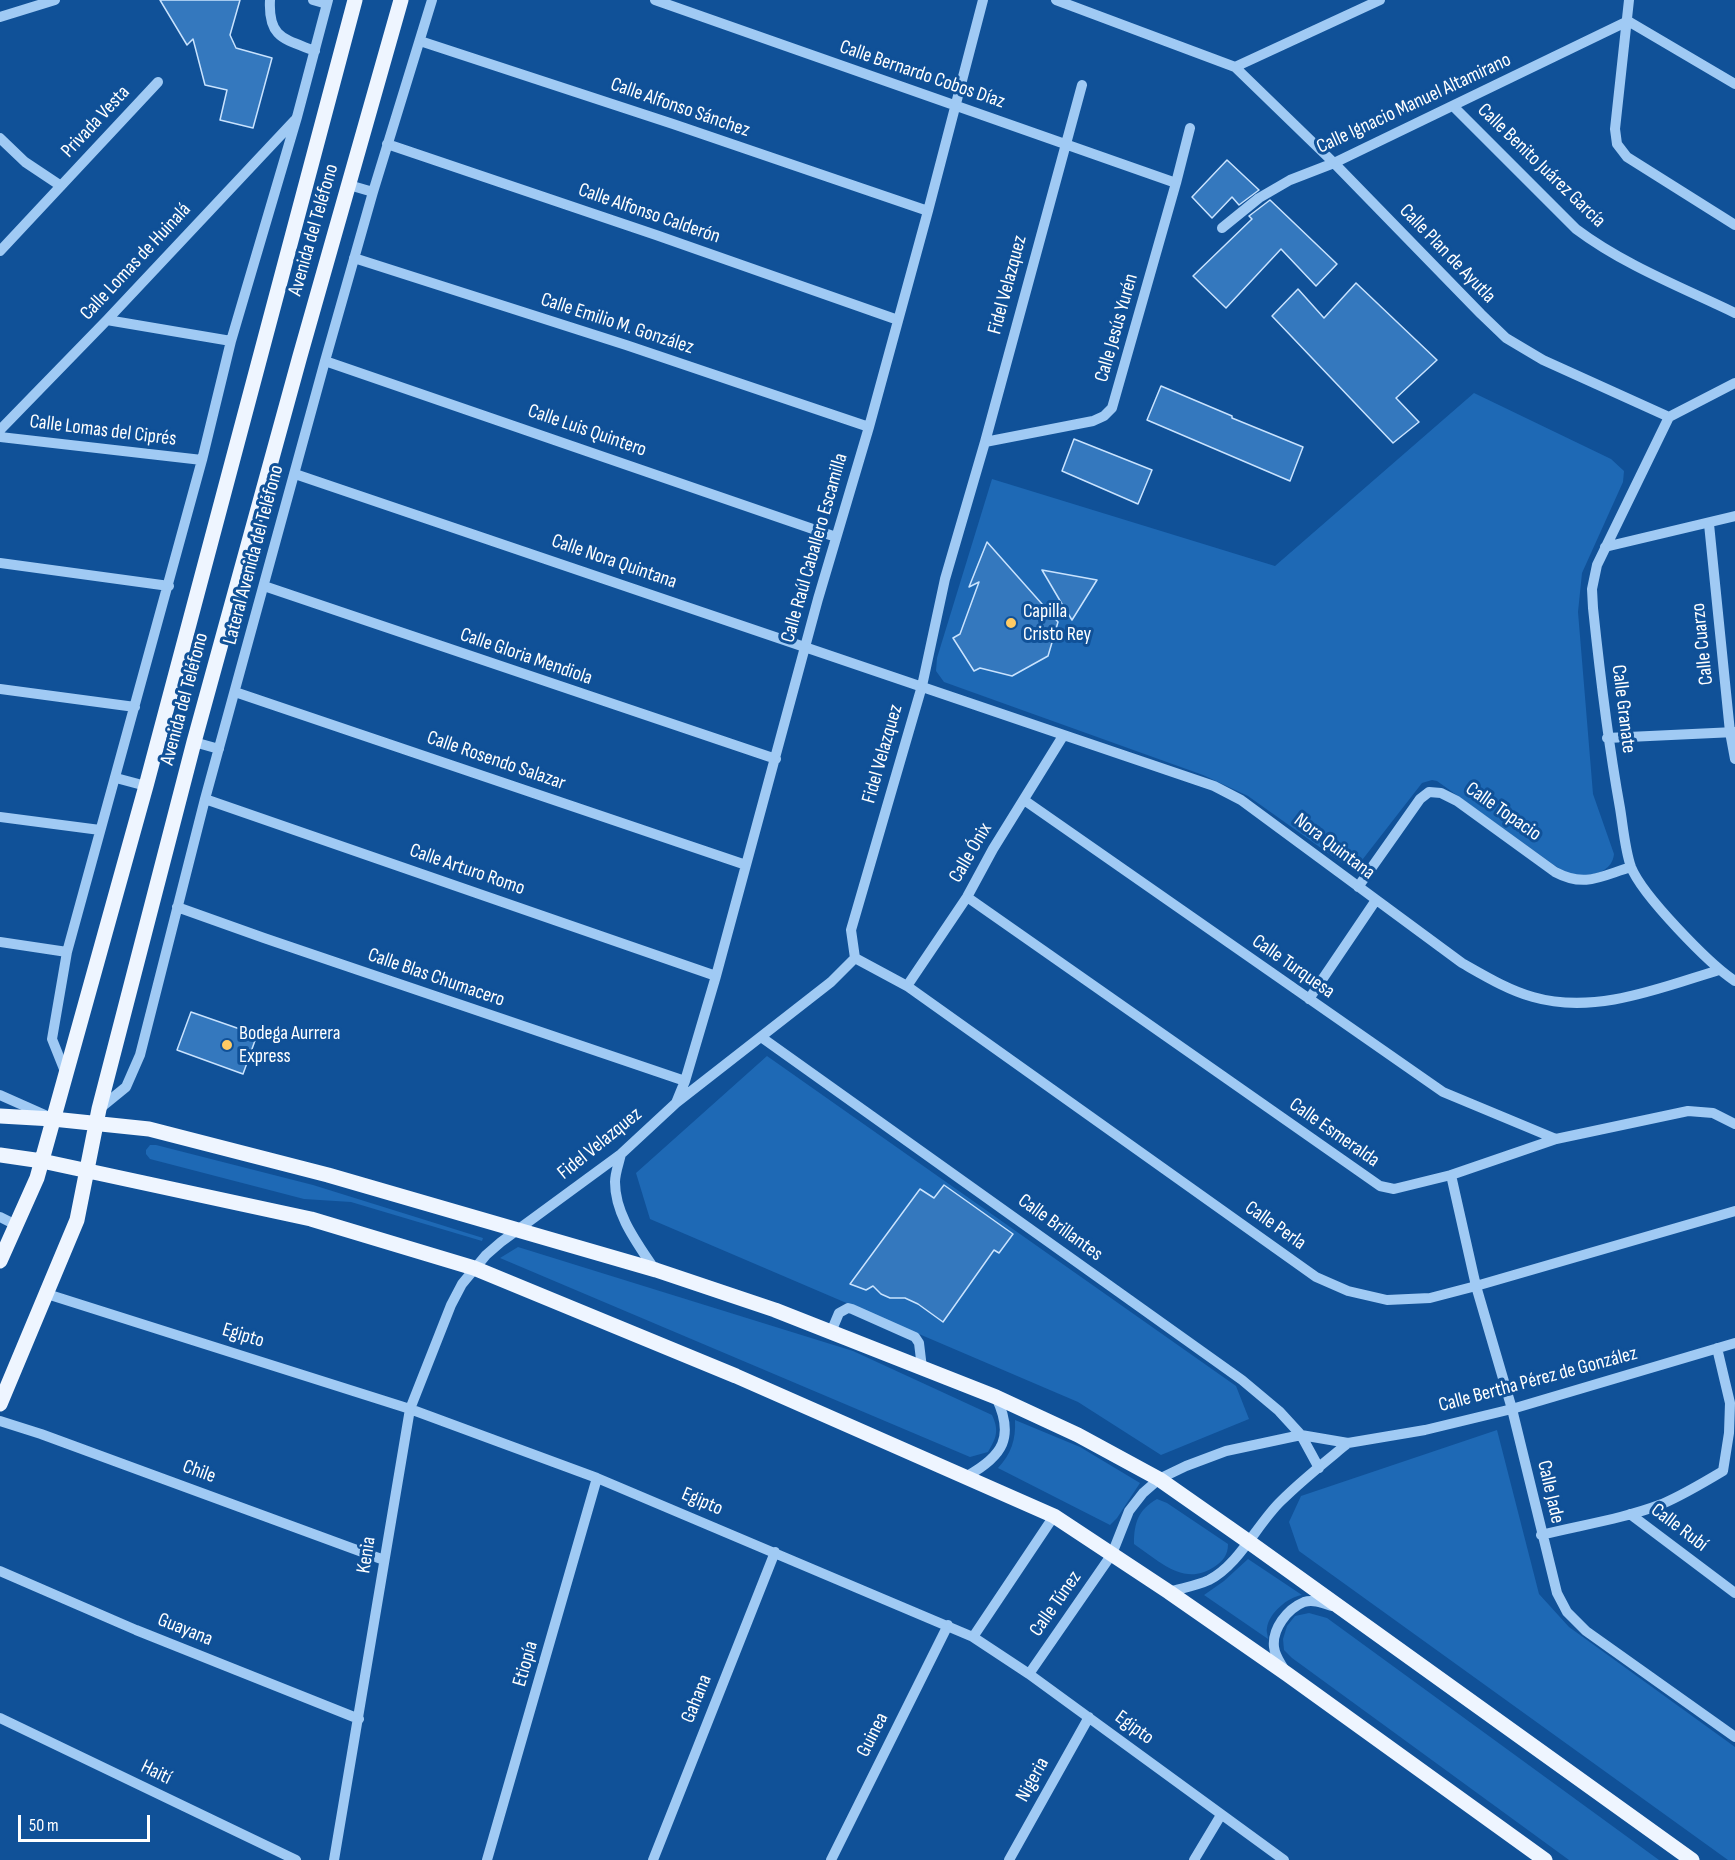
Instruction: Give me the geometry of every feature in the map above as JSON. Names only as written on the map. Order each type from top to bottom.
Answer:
[{"type":"main road","name":"Avenida del Teléfono","points":[[0,1262],[37,1178],[42,1161],[146,786],[355,0]]},
{"type":"main road","name":"Avenida del Teléfono","points":[[0,1404],[76,1220],[97,1117],[194,742],[401,0]]},
{"type":"main road","points":[[0,1116],[72,1121],[97,1117],[328,1175],[656,1270],[775,1310],[996,1398],[1078,1435],[1159,1479],[1692,1860]]},
{"type":"main road","points":[[0,1155],[42,1161],[311,1219],[474,1268],[736,1376],[967,1476],[1054,1516],[1112,1554],[1287,1674],[1545,1860]]},
{"type":"street","points":[[0,16],[55,0]]},
{"type":"street","points":[[270,0],[269,16],[278,34],[284,39],[315,51]]},
{"type":"street","points":[[66,1074],[52,1039],[68,952],[169,586],[231,341],[315,51],[327,2],[313,0]]},
{"type":"street","name":"Lateral Avenida del Teléfono","points":[[97,1117],[126,1087],[140,1054],[219,749],[325,361],[387,144],[432,0]]},
{"type":"street","name":"Calle Bernardo Cobos Díaz","points":[[655,0],[1176,183]]},
{"type":"street","name":"Calle Raúl Caballero Escamilla","points":[[676,1103],[685,1081],[716,976],[836,537],[869,427],[983,0]]},
{"type":"street","points":[[1056,0],[1234,67],[1380,0]]},
{"type":"street","points":[[1629,0],[1615,129],[1617,144],[1627,157],[1735,225]]},
{"type":"street","points":[[1628,21],[1735,84]]},
{"type":"street","name":"Calle Ignacio Manuel Altamirano","points":[[1222,228],[1259,198],[1290,180],[1334,164],[1628,21]]},
{"type":"street","name":"Calle Alfonso Sánchez","points":[[420,41],[928,211]]},
{"type":"street","name":"Calle Plan de Ayutla","points":[[1234,67],[1334,164],[1506,338],[1543,360],[1669,417]]},
{"type":"street","name":"Privada Vesta","points":[[0,251],[158,82]]},
{"type":"street","name":"Fidel Velazquez","points":[[474,1268],[516,1230],[621,1154],[676,1103],[831,981],[855,958],[851,930],[922,686],[945,579],[985,442],[1082,85]]},
{"type":"street","name":"Calle Benito Juárez García","points":[[1453,106],[1576,229],[1597,245],[1735,313]]},
{"type":"street","name":"Calle Lomas de Huinalá","points":[[0,430],[107,320],[297,117]]},
{"type":"street","name":"Calle Jesús Yurén","points":[[985,442],[1093,421],[1104,416],[1112,408],[1190,128]]},
{"type":"street","points":[[0,138],[25,162],[61,186]]},
{"type":"street","name":"Calle Alfonso Calderón","points":[[387,144],[898,320]]},
{"type":"street","points":[[349,185],[373,192]]},
{"type":"street","name":"Calle Emilio M. González","points":[[354,258],[626,345],[869,427]]},
{"type":"street","points":[[107,320],[231,341]]},
{"type":"street","name":"Calle Luis Quintero","points":[[325,361],[836,537]]},
{"type":"street","points":[[1669,417],[1735,383]]},
{"type":"street","name":"Calle Granate","points":[[1669,417],[1605,547],[1597,565],[1592,589],[1607,738],[1631,867],[1658,904],[1719,970],[1735,981]]},
{"type":"street","name":"Calle Lomas del Ciprés","points":[[0,437],[202,460]]},
{"type":"street","name":"Calle Nora Quintana","points":[[295,474],[922,686]]},
{"type":"street","points":[[1605,547],[1735,516]]},
{"type":"street","name":"Calle Cuarzo","points":[[1709,524],[1735,759]]},
{"type":"street","points":[[0,563],[169,586]]},
{"type":"street","name":"Calle Gloria Mendiola","points":[[264,586],[776,759]]},
{"type":"street","name":"Nora Quintana","points":[[922,686],[1214,786],[1241,800],[1462,963],[1499,983],[1534,997],[1582,1004],[1640,994],[1719,970]]},
{"type":"street","points":[[0,689],[135,707]]},
{"type":"street","name":"Calle Rosendo Salazar","points":[[235,692],[746,865]]},
{"type":"street","points":[[1607,738],[1732,732]]},
{"type":"street","name":"Calle Ónix","points":[[907,987],[967,897],[993,849],[1063,736]]},
{"type":"street","points":[[194,742],[219,749]]},
{"type":"street","points":[[116,778],[146,786]]},
{"type":"street","name":"Calle Topacio","points":[[1358,887],[1420,800],[1429,792],[1441,793],[1457,801],[1568,879],[1584,881],[1631,867]]},
{"type":"street","name":"Calle Arturo Romo","points":[[206,799],[716,976]]},
{"type":"street","name":"Calle Turquesa","points":[[1024,800],[1443,1092],[1556,1138]]},
{"type":"street","points":[[0,817],[100,830]]},
{"type":"street","name":"Calle Esmeralda","points":[[967,897],[1380,1186],[1394,1189],[1451,1175],[1556,1138],[1688,1111],[1713,1113],[1735,1124]]},
{"type":"street","points":[[1309,999],[1376,900]]},
{"type":"street","name":"Calle Blas Chumacero","points":[[177,907],[685,1081]]},
{"type":"street","points":[[0,942],[68,952]]},
{"type":"street","name":"Calle Perla","points":[[855,958],[907,987],[1316,1277],[1348,1291],[1387,1300],[1430,1298],[1735,1211]]},
{"type":"street","name":"Calle Brillantes","points":[[761,1037],[1242,1380],[1279,1411],[1301,1435],[1319,1468]]},
{"type":"street","points":[[0,1095],[53,1119]]},
{"type":"street","points":[[621,1154],[615,1182],[620,1206],[630,1232],[656,1270]]},
{"type":"street","name":"Calle Jade","points":[[1451,1175],[1476,1286],[1512,1409],[1557,1593],[1567,1612],[1586,1631],[1735,1737]]},
{"type":"street","points":[[0,1217],[16,1225]]},
{"type":"street","name":"Kenia","points":[[333,1860],[359,1719],[410,1409],[451,1305],[474,1268]]},
{"type":"street","name":"Egipto","points":[[47,1294],[410,1409],[597,1478],[973,1636],[1089,1717],[1284,1860]]},
{"type":"street","points":[[831,1332],[839,1313],[848,1308],[852,1309],[915,1337],[919,1343],[922,1368]]},
{"type":"street","name":"Calle Bertha Pérez de González","points":[[1112,1554],[1129,1510],[1143,1493],[1159,1479],[1226,1452],[1301,1435],[1348,1443],[1425,1430],[1512,1409],[1735,1343]]},
{"type":"street","points":[[1717,1348],[1730,1403],[1729,1433],[1723,1471]]},
{"type":"street","points":[[967,1476],[993,1460],[1002,1447],[1006,1433],[1004,1418],[996,1398]]},
{"type":"street","name":"Chile","points":[[0,1421],[384,1560]]},
{"type":"street","points":[[1169,1592],[1211,1579],[1222,1570],[1249,1542],[1279,1502],[1348,1443]]},
{"type":"street","points":[[1541,1535],[1630,1514],[1661,1504],[1735,1465]]},
{"type":"street","name":"Etiopía","points":[[487,1860],[597,1478]]},
{"type":"street","name":"Calle Rubí","points":[[1630,1514],[1735,1593]]},
{"type":"street","points":[[973,1636],[1054,1516]]},
{"type":"street","name":"Gahana","points":[[652,1860],[775,1552]]},
{"type":"street","name":"Calle Túnez","points":[[1029,1674],[1112,1554]]},
{"type":"street","name":"Guayana","points":[[0,1571],[136,1630],[359,1719]]},
{"type":"street","points":[[1287,1674],[1276,1656],[1274,1647],[1274,1637],[1281,1621],[1291,1610],[1305,1602],[1320,1601],[1343,1610]]},
{"type":"street","name":"Guinea","points":[[831,1860],[948,1625]]},
{"type":"street","name":"Nigeria","points":[[1009,1860],[1089,1717]]},
{"type":"street","name":"Haití","points":[[2,1721],[296,1860]]},
{"type":"street","points":[[1194,1860],[1221,1815]]},
{"type":"shaded area","points":[[1474,393],[1611,459],[1624,471],[1623,482],[1582,573],[1578,612],[1593,794],[1614,854],[1609,866],[1604,870],[1585,875],[1565,872],[1437,781],[1432,780],[1422,783],[1359,864],[1352,866],[1342,863],[1248,796],[1203,775],[944,682],[936,671],[937,658],[992,479],[1275,566]]},
{"type":"shaded area","points":[[767,1056],[1236,1386],[1249,1419],[1161,1455],[1078,1402],[650,1219],[636,1173]]},
{"type":"shaded area","points":[[150,1145],[313,1185],[483,1238],[482,1241],[351,1202],[304,1199],[150,1159],[146,1150]]},
{"type":"shaded area","points":[[518,1247],[853,1351],[992,1415],[996,1425],[993,1442],[988,1452],[970,1457],[500,1258]]},
{"type":"shaded area","points":[[1015,1420],[1080,1447],[1140,1483],[1110,1525],[998,1468],[1012,1446]]},
{"type":"shaded area","points":[[1497,1430],[1539,1594],[1569,1627],[1735,1747],[1735,1860],[1728,1860],[1299,1551],[1289,1522],[1301,1496]]},
{"type":"shaded area","points":[[1157,1499],[1167,1503],[1228,1544],[1226,1555],[1222,1560],[1203,1572],[1182,1573],[1162,1564],[1134,1544],[1138,1518],[1145,1508]]},
{"type":"shaded area","points":[[1248,1559],[1302,1595],[1291,1599],[1275,1611],[1267,1628],[1268,1639],[1204,1595],[1224,1581]]},
{"type":"shaded area","points":[[1309,1613],[1327,1618],[1659,1860],[1569,1860],[1292,1658],[1284,1650],[1283,1639],[1287,1626],[1295,1616]]},
{"type":"building","points":[[160,0],[240,0],[230,35],[236,48],[272,58],[253,128],[220,120],[227,90],[205,85],[193,39],[187,45]]},
{"type":"building","points":[[1227,160],[1259,190],[1239,205],[1232,197],[1212,218],[1192,197]]},
{"type":"building","points":[[1270,200],[1337,264],[1316,286],[1281,249],[1226,308],[1193,276],[1252,219],[1249,216]]},
{"type":"building","points":[[1356,283],[1437,360],[1396,398],[1419,422],[1393,443],[1272,316],[1298,289],[1324,318]]},
{"type":"building","points":[[1161,386],[1303,447],[1290,481],[1147,420]]},
{"type":"building","points":[[1074,439],[1152,470],[1138,504],[1062,471]]},
{"type":"building","name":"Capilla Cristo Rey","points":[[987,542],[1058,622],[1048,656],[1012,676],[980,668],[974,671],[953,638],[960,634],[979,582],[969,587]]},
{"type":"building","points":[[1042,570],[1097,580],[1072,620],[1062,604]]},
{"type":"building","points":[[191,1012],[257,1035],[243,1074],[177,1050]]},
{"type":"building","points":[[944,1185],[1013,1234],[999,1253],[994,1250],[943,1322],[918,1304],[905,1298],[890,1298],[881,1294],[873,1286],[866,1290],[850,1284],[920,1189],[934,1198]]},
{"type":"place","name":"Capilla Cristo Rey","points":[[1011,623]]},
{"type":"place","name":"Bodega Aurrera Express","points":[[227,1045]]}]
